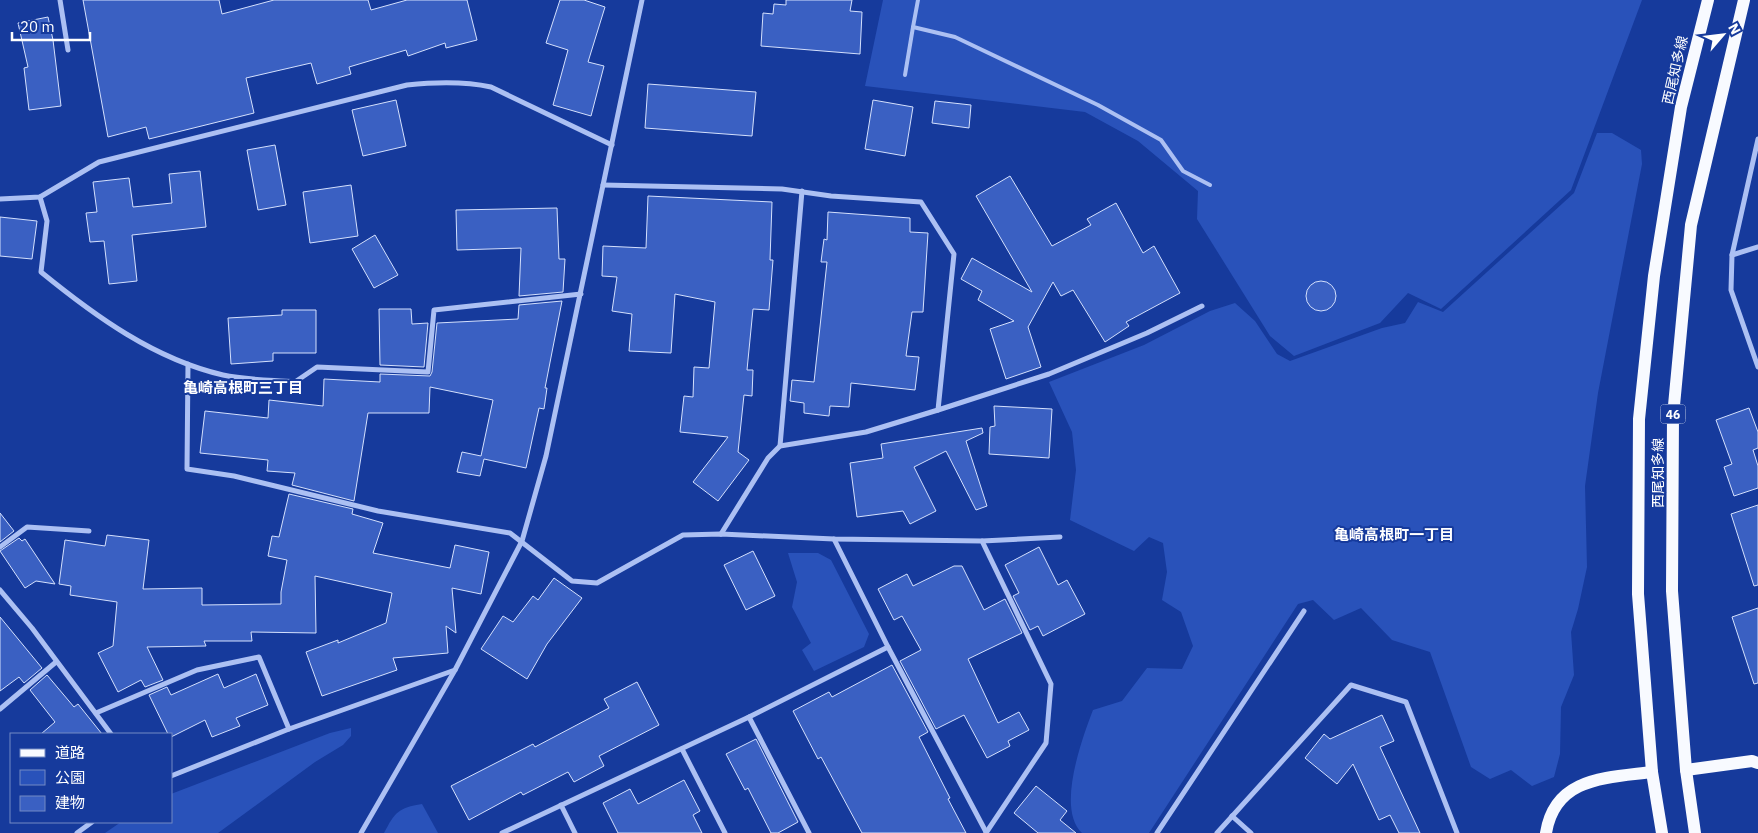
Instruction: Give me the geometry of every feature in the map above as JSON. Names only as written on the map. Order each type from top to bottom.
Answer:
[{"type":"main road","name":"西尾知多線","points":[[1662,833],[1652,772],[1638,594],[1639,419],[1654,276],[1681,107],[1708,0]]},
{"type":"main road","name":"西尾知多線","points":[[1695,833],[1686,770],[1672,591],[1673,416],[1692,225],[1744,0]]},
{"type":"main road","points":[[1686,770],[1752,761],[1758,763]]},
{"type":"main road","points":[[1546,833],[1548,819],[1559,800],[1590,780],[1652,772]]},
{"type":"street","points":[[60,0],[68,50]]},
{"type":"street","points":[[361,833],[455,670],[522,540],[546,456],[642,0]]},
{"type":"street","points":[[0,199],[40,197],[99,162],[407,85],[462,82],[491,87],[612,144]]},
{"type":"street","points":[[1758,139],[1732,255],[1731,290],[1758,367]]},
{"type":"street","points":[[603,185],[725,186],[921,202],[954,254],[938,410]]},
{"type":"street","points":[[780,446],[802,191]]},
{"type":"street","points":[[40,197],[47,221],[42,272],[90,312],[135,340],[188,364],[223,375],[295,382],[317,367],[428,372],[434,310],[581,294]]},
{"type":"street","points":[[1732,255],[1758,247]]},
{"type":"street","points":[[721,534],[768,458],[780,446],[866,432],[1049,374],[1147,333],[1202,306]]},
{"type":"street","points":[[188,364],[187,469],[234,476],[378,511],[510,533],[522,540],[572,581],[597,584],[683,535],[721,534],[834,540],[982,542],[1060,537]]},
{"type":"street","points":[[0,547],[27,527],[88,531]]},
{"type":"street","points":[[834,540],[986,833],[1046,743],[1051,684],[982,542]]},
{"type":"street","points":[[0,590],[32,628],[110,733]]},
{"type":"street","points":[[1157,833],[1304,612]]},
{"type":"street","points":[[502,833],[749,716],[888,647]]},
{"type":"street","points":[[96,713],[197,670],[259,657],[289,729]]},
{"type":"street","points":[[0,709],[56,662]]},
{"type":"street","points":[[172,776],[289,729],[455,670]]},
{"type":"street","points":[[1217,833],[1351,686],[1406,702],[1456,833]]},
{"type":"street","points":[[749,716],[808,833]]},
{"type":"street","points":[[682,748],[725,833]]},
{"type":"street","points":[[561,806],[575,833]]},
{"type":"street","points":[[1232,816],[1251,833]]},
{"type":"street","points":[[76,833],[91,823]]},
{"type":"lane","points":[[905,75],[918,0]]},
{"type":"lane","points":[[912,27],[954,37],[1098,105],[1161,140],[1183,171],[1210,185]]},
{"type":"green space","points":[[883,0],[1642,0],[1571,190],[1441,309],[1408,293],[1380,323],[1294,356],[1270,336],[1197,219],[1198,191],[1138,141],[1085,112],[865,86]]},
{"type":"green space","points":[[1597,133],[1612,133],[1641,150],[1642,164],[1598,393],[1585,486],[1587,567],[1571,632],[1574,675],[1561,707],[1560,754],[1554,777],[1532,786],[1511,770],[1490,779],[1471,767],[1430,652],[1392,640],[1361,608],[1334,620],[1313,600],[1298,604],[1149,833],[1082,833],[1075,822],[1071,808],[1071,791],[1078,755],[1093,710],[1122,701],[1147,668],[1182,669],[1193,646],[1181,612],[1162,600],[1167,572],[1163,543],[1149,537],[1134,551],[1070,520],[1076,470],[1072,432],[1049,382],[1144,345],[1210,311],[1235,303],[1255,321],[1277,354],[1290,361],[1382,328],[1405,323],[1418,302],[1443,312],[1574,193]]},
{"type":"green space","points":[[788,553],[818,553],[831,560],[869,634],[864,647],[814,671],[802,650],[811,643],[792,607],[797,582]]},
{"type":"green space","points":[[351,728],[351,736],[343,745],[315,762],[218,833],[105,833],[120,823],[172,823],[172,794],[330,733]]},
{"type":"green space","points":[[422,804],[438,833],[384,833],[398,812],[407,807]]},
{"type":"building","points":[[83,0],[219,0],[222,14],[274,0],[368,0],[371,10],[407,0],[467,0],[477,40],[446,48],[445,43],[408,56],[406,50],[349,67],[351,74],[317,84],[311,63],[246,78],[254,113],[149,139],[146,127],[108,137]]},
{"type":"building","points":[[560,0],[584,0],[605,7],[588,62],[604,66],[591,116],[553,105],[568,50],[546,43]]},
{"type":"building","points":[[786,0],[852,0],[850,11],[862,12],[860,54],[761,46],[763,13],[773,14],[774,4],[786,5]]},
{"type":"building","points":[[48,17],[53,40],[61,106],[29,110],[24,68],[28,67],[18,23]]},
{"type":"building","points":[[648,84],[756,92],[752,136],[645,128]]},
{"type":"building","points":[[396,100],[406,146],[363,156],[352,110]]},
{"type":"building","points":[[873,100],[913,107],[905,156],[865,149]]},
{"type":"building","points":[[935,101],[971,105],[969,128],[932,123]]},
{"type":"building","points":[[275,145],[286,205],[258,210],[247,150]]},
{"type":"building","points":[[200,171],[206,227],[132,235],[137,281],[109,284],[104,241],[90,242],[86,213],[97,212],[93,182],[129,178],[133,207],[172,203],[169,174]]},
{"type":"building","points":[[1010,176],[1052,246],[1091,225],[1087,219],[1116,203],[1143,253],[1154,246],[1180,293],[1126,322],[1129,326],[1105,342],[1073,290],[1061,296],[1053,282],[1028,327],[1041,367],[1006,379],[990,329],[1014,321],[978,300],[982,291],[961,279],[972,258],[1032,292],[976,196]]},
{"type":"building","points":[[351,185],[358,236],[310,243],[303,192]]},
{"type":"building","points":[[648,196],[772,202],[770,260],[773,260],[769,310],[753,309],[747,370],[753,370],[752,396],[744,395],[738,452],[749,460],[718,501],[693,482],[728,437],[680,432],[684,396],[693,397],[694,367],[709,368],[715,302],[675,294],[671,353],[629,351],[632,314],[612,311],[617,277],[602,276],[603,246],[646,248]]},
{"type":"building","points":[[557,208],[559,259],[565,259],[563,292],[519,296],[521,248],[457,250],[456,210]]},
{"type":"building","points":[[828,212],[910,218],[910,232],[928,233],[923,312],[912,312],[906,356],[919,357],[915,390],[851,383],[849,407],[830,406],[829,416],[804,413],[804,403],[790,401],[792,380],[814,382],[827,262],[821,262],[824,239],[827,240]]},
{"type":"building","points":[[0,217],[37,221],[32,259],[0,256]]},
{"type":"building","points":[[375,235],[398,275],[374,288],[352,249]]},
{"type":"building","points":[[1321,281],[1327,282],[1335,290],[1335,302],[1327,310],[1321,311],[1315,310],[1307,302],[1306,296],[1307,290],[1315,282]]},
{"type":"building","points":[[562,301],[545,388],[547,388],[544,409],[539,408],[526,468],[484,459],[480,476],[457,472],[462,452],[481,456],[493,400],[430,387],[429,413],[368,413],[354,501],[292,485],[295,473],[267,471],[268,460],[200,453],[205,411],[268,418],[269,400],[323,406],[324,379],[380,382],[380,374],[430,376],[437,323],[518,319],[519,305]]},
{"type":"building","points":[[379,309],[411,309],[412,324],[428,323],[424,367],[380,365]]},
{"type":"building","points":[[282,310],[316,310],[316,353],[273,353],[273,361],[231,364],[228,318],[282,315]]},
{"type":"building","points":[[994,406],[1052,409],[1049,458],[989,454],[990,427],[995,426]]},
{"type":"building","points":[[1749,408],[1758,432],[1758,448],[1753,450],[1758,466],[1758,488],[1734,496],[1724,467],[1732,464],[1716,420]]},
{"type":"building","points":[[982,428],[983,433],[966,441],[987,506],[976,510],[946,451],[914,467],[936,511],[910,524],[903,511],[857,517],[850,463],[883,458],[881,444]]},
{"type":"building","points":[[289,494],[353,509],[352,514],[383,523],[373,553],[450,568],[455,545],[489,552],[481,594],[452,588],[456,633],[446,626],[448,653],[393,658],[397,670],[322,696],[306,652],[338,640],[338,643],[386,623],[392,593],[315,576],[316,633],[251,632],[252,641],[204,641],[206,646],[147,647],[163,680],[145,687],[141,680],[118,692],[98,653],[113,646],[117,602],[70,595],[71,586],[59,584],[65,540],[105,546],[107,535],[149,540],[143,589],[202,588],[202,605],[281,604],[281,592],[287,560],[268,556],[272,536],[279,537]]},
{"type":"building","points":[[1758,505],[1758,585],[1754,586],[1731,514]]},
{"type":"building","points":[[0,513],[14,531],[0,542]]},
{"type":"building","points":[[19,538],[22,541],[25,539],[55,584],[36,581],[25,588],[0,551]]},
{"type":"building","points":[[1039,547],[1058,585],[1067,580],[1085,614],[1043,636],[1038,626],[1030,630],[1013,596],[1019,593],[1005,565]]},
{"type":"building","points":[[753,551],[775,596],[746,610],[724,565]]},
{"type":"building","points":[[954,566],[962,566],[984,610],[1005,599],[1022,633],[968,659],[998,723],[1019,712],[1029,730],[1008,741],[1010,746],[987,758],[964,715],[936,729],[900,661],[921,650],[902,616],[894,620],[878,589],[907,574],[913,586]]},
{"type":"building","points":[[554,578],[582,598],[547,644],[527,679],[481,649],[503,616],[513,622],[533,596],[538,600]]},
{"type":"building","points":[[1758,608],[1758,683],[1754,684],[1732,617]]},
{"type":"building","points":[[0,617],[42,668],[24,683],[19,677],[0,691]]},
{"type":"building","points":[[892,665],[928,732],[919,737],[966,833],[862,833],[821,757],[818,759],[793,711],[829,692],[832,697]]},
{"type":"building","points":[[218,674],[224,688],[256,674],[268,705],[236,718],[240,726],[212,737],[205,720],[172,736],[172,733],[168,733],[149,695],[167,687],[171,695]]},
{"type":"building","points":[[47,675],[74,707],[78,704],[101,733],[42,733],[55,722],[30,690]]},
{"type":"building","points":[[637,682],[659,725],[599,756],[604,766],[574,782],[568,772],[523,795],[521,792],[469,820],[451,786],[533,744],[535,747],[609,708],[604,699]]},
{"type":"building","points":[[1382,715],[1394,741],[1380,747],[1420,833],[1399,833],[1390,815],[1379,820],[1353,764],[1337,784],[1305,758],[1324,734],[1330,739]]},
{"type":"building","points":[[756,739],[798,822],[778,833],[771,833],[748,788],[745,790],[726,754]]},
{"type":"building","points":[[684,780],[700,811],[693,815],[702,833],[618,833],[603,803],[630,789],[638,804]]},
{"type":"building","points":[[1036,786],[1067,811],[1060,820],[1076,833],[1038,833],[1014,813]]},
{"type":"district","name":"亀崎高根町三丁目","points":[[243,387]]},
{"type":"district","name":"亀崎高根町一丁目","points":[[1394,534]]}]
